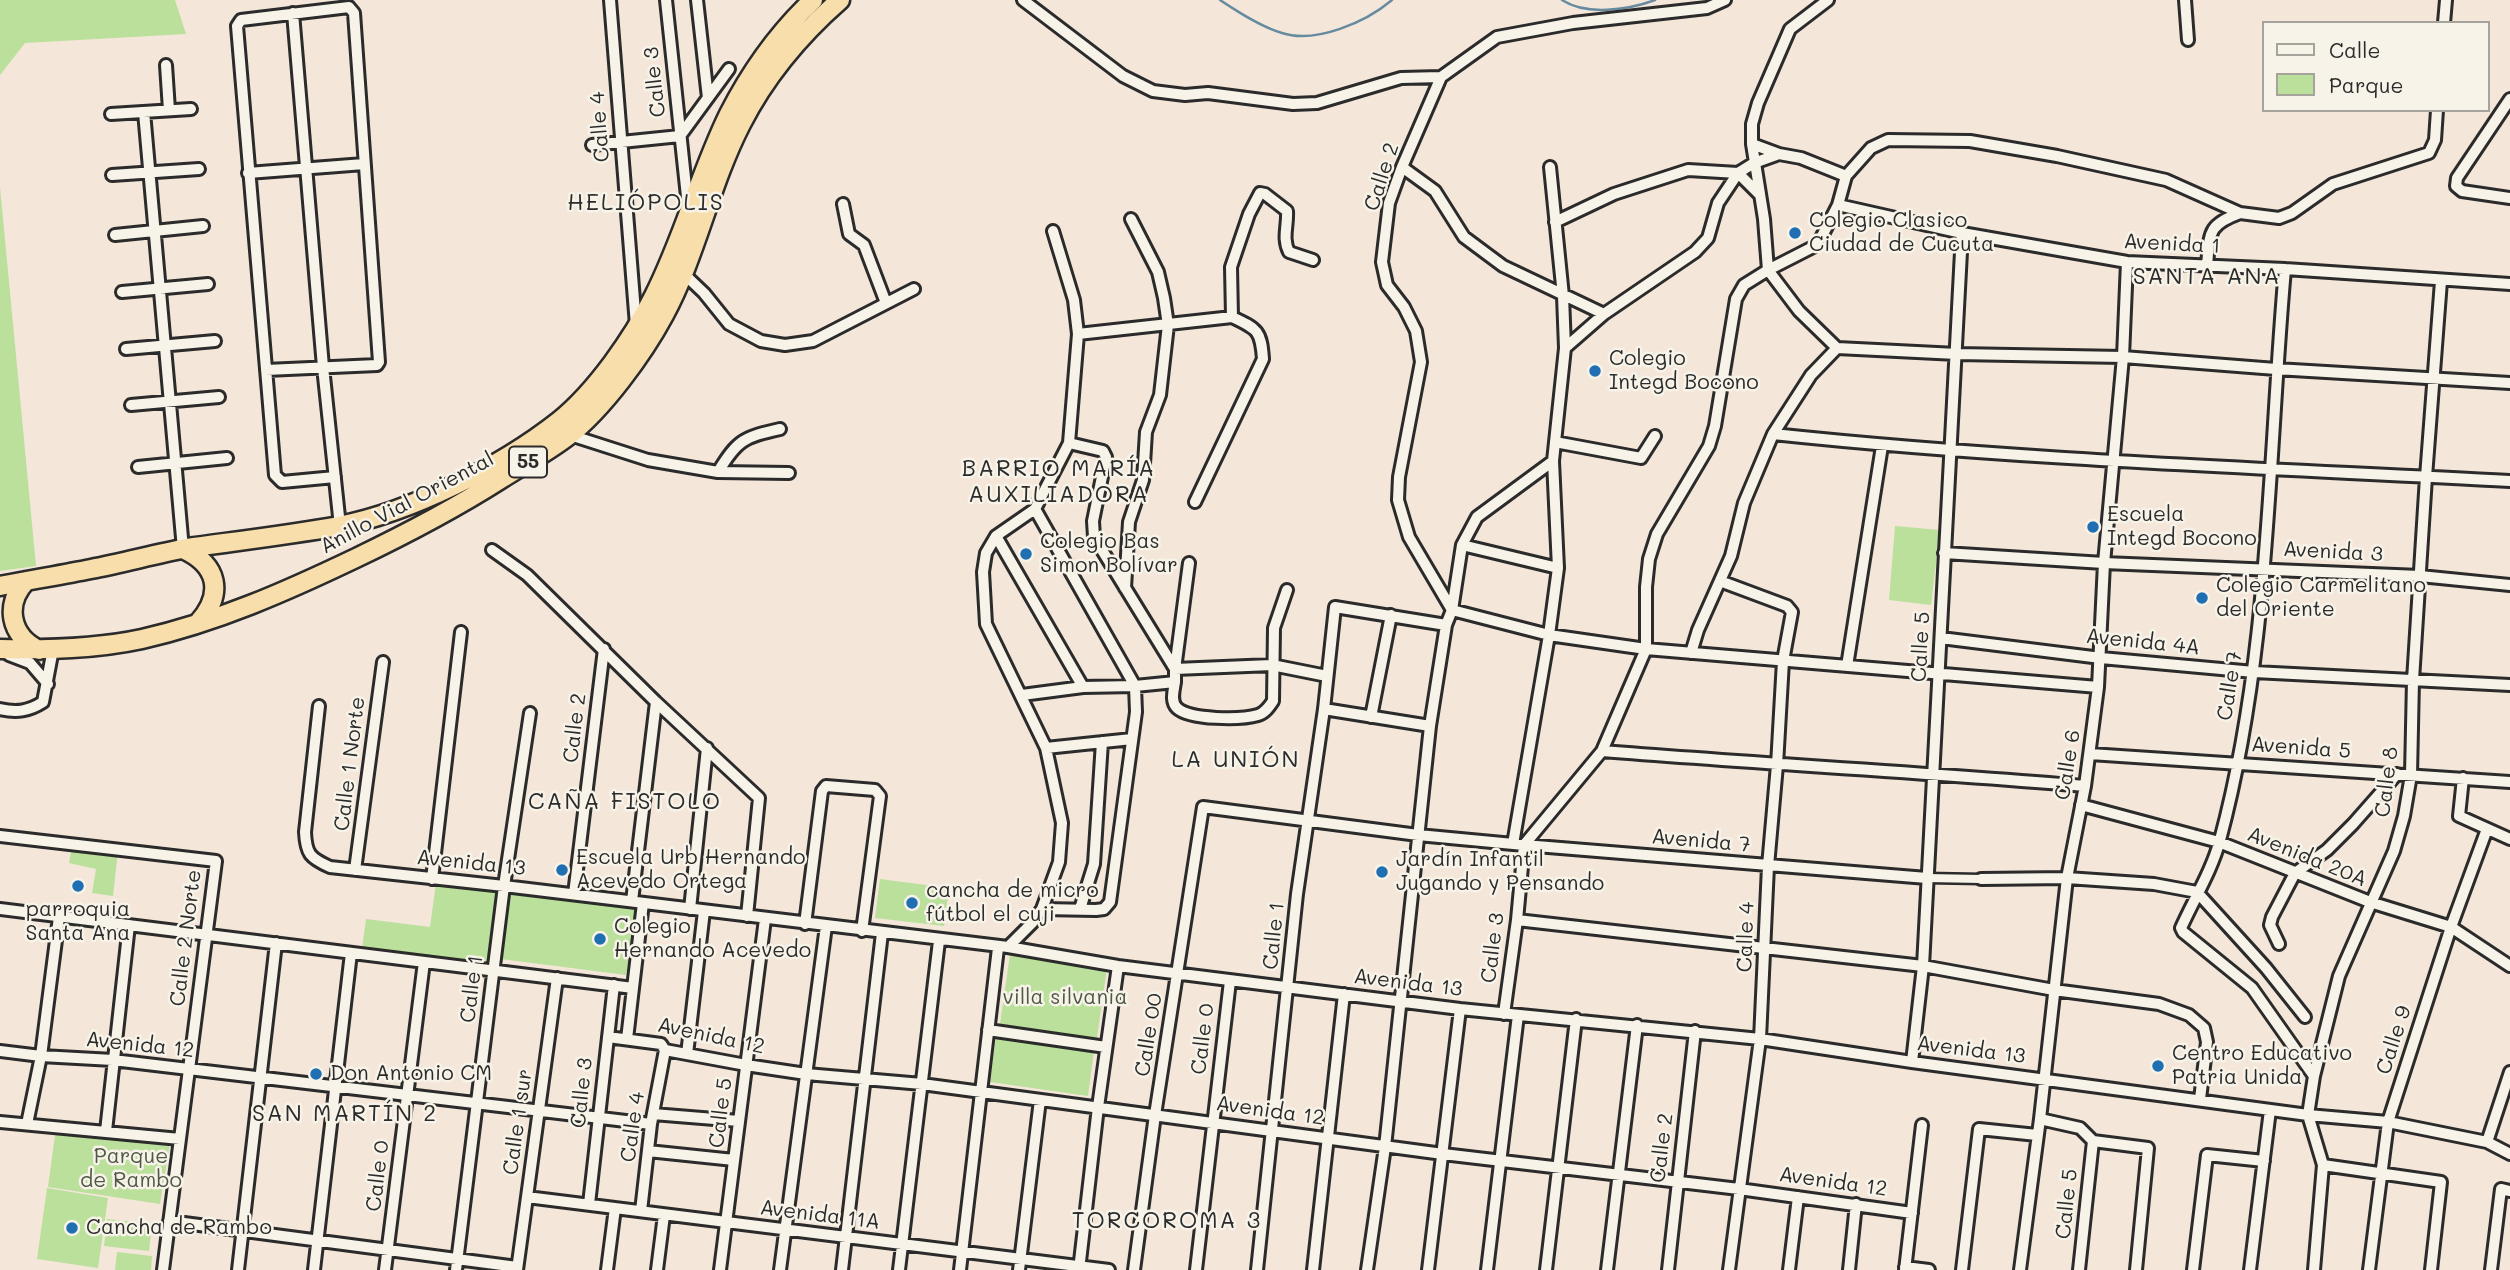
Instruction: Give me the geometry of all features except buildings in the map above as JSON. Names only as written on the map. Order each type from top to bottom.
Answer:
[{"type":"highway","name":"Anillo Vial Oriental","points":[[0,586],[183,549],[340,526],[418,502],[457,484],[529,442],[561,419],[602,376],[636,331],[674,255],[729,114],[753,73],[783,33],[813,0]]},
{"type":"highway","name":"Anillo Vial Oriental","points":[[0,651],[139,639],[283,593],[412,531],[469,500],[570,435],[612,391],[664,314],[741,125],[784,58],[814,23],[840,0]]},
{"type":"highway","points":[[183,549],[197,555],[208,566],[214,581],[212,603],[199,622]]},
{"type":"highway","points":[[26,581],[15,596],[12,614],[17,632],[23,639],[46,649]]},
{"type":"street","name":"Calle 4","points":[[610,0],[636,331]]},
{"type":"street","name":"Calle 3","points":[[666,0],[688,215]]},
{"type":"street","points":[[697,0],[708,98]]},
{"type":"street","points":[[1023,0],[1123,76],[1153,91],[1185,95],[1208,93],[1293,104],[1317,103],[1401,78],[1441,77],[1497,37],[1573,23],[1707,8],[1725,0]]},
{"type":"street","points":[[1828,0],[1790,29],[1758,103],[1752,124],[1752,144],[1764,219],[1768,270],[1799,311],[1837,348],[1957,354],[2123,357],[2510,383]]},
{"type":"street","points":[[2185,0],[2188,40]]},
{"type":"street","points":[[2444,21],[2446,0]]},
{"type":"street","points":[[267,370],[377,365],[379,362],[352,9],[293,13],[238,22],[248,173],[267,370],[278,480],[282,482],[335,477]]},
{"type":"street","points":[[293,13],[323,367],[340,526]]},
{"type":"street","points":[[166,65],[169,110]]},
{"type":"street","points":[[592,145],[680,136],[729,69]]},
{"type":"street","name":"Calle 2","points":[[1441,77],[1402,167],[1390,202],[1382,262],[1387,285],[1404,307],[1416,331],[1421,362],[1399,477],[1398,500],[1409,537],[1452,610]]},
{"type":"street","points":[[2510,99],[2457,178],[2456,186],[2462,191],[2510,198]]},
{"type":"street","points":[[111,114],[191,109]]},
{"type":"street","points":[[144,112],[183,549]]},
{"type":"street","points":[[1518,844],[1602,751],[1646,649],[1649,559],[1657,534],[1709,446],[1715,426],[1737,299],[1744,285],[1813,247],[1821,238],[1838,205],[1846,176],[1871,148],[1880,142],[1970,141],[2057,156],[2166,180],[2240,213],[2278,218],[2292,213],[2333,184],[2429,153],[2435,140],[2437,112]]},
{"type":"street","points":[[1752,144],[1801,158],[1846,176]]},
{"type":"street","points":[[1566,348],[1604,314],[1695,252],[1708,237],[1718,204],[1738,173],[1754,163],[1780,154]]},
{"type":"street","points":[[683,160],[689,162],[710,159]]},
{"type":"street","points":[[248,173],[364,164]]},
{"type":"street","points":[[1402,167],[1435,191],[1464,237],[1503,266],[1604,314]]},
{"type":"street","name":"Calle 3","points":[[1504,1014],[1517,920],[1518,844],[1558,568],[1553,461],[1566,348],[1550,167]]},
{"type":"street","points":[[112,175],[198,169]]},
{"type":"street","points":[[1555,222],[1614,194],[1688,170],[1738,173],[1760,195]]},
{"type":"street","points":[[1232,317],[1231,267],[1244,225],[1260,193],[1287,211],[1288,226],[1284,239],[1289,253],[1313,260]]},
{"type":"street","points":[[843,204],[849,234],[864,245],[886,303]]},
{"type":"street","name":"Avenida 1","points":[[1838,205],[1962,233],[2127,262],[2510,284]]},
{"type":"street","points":[[2207,266],[2214,228],[2220,220],[2240,213]]},
{"type":"street","points":[[1125,588],[1129,522],[1143,480],[1146,432],[1160,395],[1167,324],[1158,272],[1131,219]]},
{"type":"street","points":[[115,236],[203,226]]},
{"type":"street","points":[[960,1270],[988,1030],[1003,948],[1032,923],[1042,909],[1059,862],[1062,823],[1046,748],[986,624],[983,572],[986,553],[996,536],[1035,509],[1069,443],[1078,334],[1074,300],[1053,231]]},
{"type":"street","name":"Calle 5","points":[[1912,1062],[1923,965],[1962,233]]},
{"type":"street","name":"Calle 6","points":[[2020,1270],[2067,878],[2085,786],[2098,687],[2104,563],[2123,357],[2127,262]]},
{"type":"street","name":"Calle 7","points":[[2285,269],[2254,672],[2219,842],[2181,928],[2252,988],[2314,1076]]},
{"type":"street","points":[[682,272],[704,293],[729,324],[761,341],[785,345],[813,341],[914,289]]},
{"type":"street","name":"Calle 8","points":[[2314,1270],[2323,1165],[2308,1115],[2314,1076],[2339,976],[2394,851],[2404,816],[2411,775],[2413,680],[2441,281]]},
{"type":"street","points":[[122,292],[208,284]]},
{"type":"street","points":[[633,292],[655,294]]},
{"type":"street","points":[[1078,334],[1232,317],[1250,326],[1261,337],[1263,359],[1195,502]]},
{"type":"street","points":[[126,349],[215,341]]},
{"type":"street","points":[[1691,653],[1698,630],[1731,556],[1744,503],[1773,434],[1811,375],[1837,348]]},
{"type":"street","points":[[131,405],[219,397]]},
{"type":"street","points":[[718,472],[730,452],[748,436],[780,429]]},
{"type":"street","points":[[1773,434],[1882,446],[2115,461],[2510,481]]},
{"type":"street","points":[[570,435],[648,460],[718,472],[789,473]]},
{"type":"street","points":[[1555,442],[1641,458],[1655,436]]},
{"type":"street","points":[[1069,443],[1103,451],[1106,457],[1093,521],[1094,537],[1175,669]]},
{"type":"street","points":[[1847,666],[1882,446]]},
{"type":"street","points":[[138,467],[227,458]]},
{"type":"street","points":[[1367,1270],[1402,1001],[1430,726],[1462,545],[1477,517],[1553,461]]},
{"type":"street","points":[[1035,509],[1135,686],[1136,712],[1110,902],[1104,909],[1042,909]]},
{"type":"street","points":[[996,536],[1083,687]]},
{"type":"street","points":[[1462,545],[1558,568]]},
{"type":"street","points":[[492,550],[527,575],[656,702],[759,798],[747,916]]},
{"type":"street","name":"Avenida 3","points":[[1944,553],[2104,563],[2420,576],[2510,585]]},
{"type":"street","points":[[1189,563],[1173,700],[1178,708],[1196,716],[1230,718],[1258,715],[1268,709],[1273,701],[1274,628],[1287,590]]},
{"type":"street","name":"Calle 4","points":[[1720,581],[1787,606],[1791,612],[1783,661],[1768,866],[1760,1039],[1729,1270]]},
{"type":"street","name":"Calle 1","points":[[1257,1270],[1297,894],[1324,709],[1335,607],[1391,615]]},
{"type":"street","points":[[1452,610],[1549,635],[1646,649],[2098,687]]},
{"type":"street","points":[[1371,717],[1391,615],[1446,625]]},
{"type":"street","points":[[432,879],[461,632]]},
{"type":"street","name":"Avenida 4A","points":[[1941,638],[2101,658],[2254,672],[2510,685]]},
{"type":"street","points":[[0,709],[30,710],[43,702],[48,684],[46,649]]},
{"type":"street","name":"Calle 2","points":[[573,894],[604,649]]},
{"type":"street","points":[[0,651],[23,659],[35,668],[48,684]]},
{"type":"street","name":"Calle 1 Norte","points":[[355,870],[383,662]]},
{"type":"street","points":[[1175,669],[1272,665],[1327,676]]},
{"type":"street","points":[[1022,695],[1083,687],[1135,686],[1175,681]]},
{"type":"street","points":[[627,1040],[656,702]]},
{"type":"street","name":"Avenida 13","points":[[319,706],[305,848],[315,860],[330,867],[573,894],[1031,951],[1118,966],[1460,1009],[1760,1039],[1912,1062],[2200,1099],[2269,1115],[2308,1115],[2388,1122],[2487,1142],[2510,1154]]},
{"type":"street","points":[[1324,709],[1430,726]]},
{"type":"street","name":"Calle 1","points":[[456,1265],[504,886],[530,713]]},
{"type":"street","points":[[1046,748],[1132,739]]},
{"type":"street","points":[[1080,909],[1094,864],[1102,742]]},
{"type":"street","points":[[690,909],[707,748]]},
{"type":"street","points":[[1602,751],[2085,786]]},
{"type":"street","name":"Avenida 5","points":[[2090,754],[2510,782]]},
{"type":"street","points":[[2279,944],[2270,925],[2295,873],[2327,850],[2397,774]]},
{"type":"street","points":[[2463,778],[2459,816],[2510,839]]},
{"type":"street","points":[[805,924],[822,791],[825,786],[875,790],[880,796],[862,931]]},
{"type":"street","name":"Avenida 20A","points":[[2081,805],[2219,842],[2370,902],[2451,928],[2510,966]]},
{"type":"street","name":"Avenida 7","points":[[1203,807],[1418,835],[1768,866],[1927,878],[2067,878],[2154,884],[2197,892]]},
{"type":"street","name":"Calle 00","points":[[1134,1270],[1203,807]]},
{"type":"street","name":"Calle 9","points":[[2369,1270],[2388,1122],[2451,928],[2487,829]]},
{"type":"street","name":"Calle 2 Norte","points":[[0,836],[216,861],[163,1270]]},
{"type":"street","points":[[2197,892],[2266,968],[2305,1017]]},
{"type":"street","points":[[0,909],[633,988]]},
{"type":"street","points":[[687,1054],[704,911]]},
{"type":"street","points":[[27,1124],[41,1056],[59,917]]},
{"type":"street","name":"Calle 5","points":[[720,1270],[765,919]]},
{"type":"street","points":[[1517,920],[1923,965],[2054,990],[2159,1004],[2189,1015],[2204,1028],[2207,1042],[2200,1099]]},
{"type":"street","points":[[1031,951],[1032,923]]},
{"type":"street","points":[[106,1131],[129,925]]},
{"type":"street","points":[[780,1270],[826,926]]},
{"type":"street","points":[[842,1270],[883,933]]},
{"type":"street","points":[[899,1270],[939,940]]},
{"type":"street","points":[[238,1270],[276,943]]},
{"type":"street","points":[[314,1270],[351,953]]},
{"type":"street","name":"Calle 0","points":[[385,1270],[424,962]]},
{"type":"street","points":[[1079,1268],[1118,966]]},
{"type":"street","name":"Calle 1 sur","points":[[517,1268],[557,978]]},
{"type":"street","name":"Calle 0","points":[[1196,1270],[1230,981]]},
{"type":"street","name":"Calle 3","points":[[589,1205],[614,985]]},
{"type":"street","points":[[1313,1270],[1344,994]]},
{"type":"street","points":[[1429,1270],[1460,1009]]},
{"type":"street","points":[[1487,1270],[1518,1015]]},
{"type":"street","points":[[1546,1270],[1576,1019]]},
{"type":"street","points":[[1607,1270],[1616,1175],[1637,1025]]},
{"type":"street","points":[[988,1030],[1106,1047]]},
{"type":"street","name":"Calle 2","points":[[1668,1270],[1695,1031]]},
{"type":"street","name":"Avenida 12","points":[[608,1037],[661,1044],[665,1050],[806,1074],[922,1084],[1385,1147],[1798,1196],[1912,1213]]},
{"type":"street","name":"Calle 4","points":[[641,1211],[652,1119],[665,1050]]},
{"type":"street","name":"Avenida 12","points":[[0,1051],[113,1060],[599,1118],[739,1121]]},
{"type":"street","points":[[2487,1142],[2510,1072]]},
{"type":"street","points":[[1019,1265],[1040,1100]]},
{"type":"street","points":[[2250,1270],[2269,1115]]},
{"type":"street","points":[[2040,1119],[2080,1128],[2093,1141],[2148,1148],[2136,1270]]},
{"type":"street","points":[[0,1122],[180,1139]]},
{"type":"street","points":[[1922,1125],[1905,1269],[1929,1270]]},
{"type":"street","points":[[1962,1270],[1979,1129],[2037,1135]]},
{"type":"street","name":"Calle 5","points":[[2079,1270],[2093,1141]]},
{"type":"street","points":[[648,1151],[734,1160]]},
{"type":"street","points":[[2193,1270],[2207,1156],[2264,1161]]},
{"type":"street","points":[[2323,1165],[2441,1182],[2431,1270]]},
{"type":"street","points":[[2491,1270],[2501,1189],[2510,1191]]},
{"type":"street","points":[[1789,1270],[1798,1196]]},
{"type":"street","name":"Avenida 11A","points":[[527,1197],[962,1253],[1019,1265],[1109,1270]]},
{"type":"street","points":[[1849,1270],[1856,1204]]},
{"type":"street","points":[[607,1270],[615,1208]]},
{"type":"street","points":[[657,1270],[664,1215]]},
{"type":"street","points":[[169,1221],[388,1250],[456,1265],[517,1268]]},
{"type":"green space","points":[[0,0],[175,0],[186,34],[25,43],[0,75]]},
{"type":"green space","points":[[0,187],[36,566],[0,571]]},
{"type":"green space","points":[[1895,526],[1940,530],[1931,605],[1889,600]]},
{"type":"green space","points":[[72,847],[118,851],[113,896],[92,893],[96,869],[69,863]]},
{"type":"green space","name":"cancha de micro fútbol el cuji","points":[[880,879],[949,888],[944,926],[875,918]]},
{"type":"green space","points":[[436,883],[500,890],[491,965],[362,949],[366,919],[430,927]]},
{"type":"green space","points":[[510,891],[637,903],[626,975],[501,959]]},
{"type":"green space","name":"villa silvania","points":[[1010,954],[1107,968],[1097,1038],[1000,1024]]},
{"type":"green space","points":[[996,1037],[1094,1051],[1088,1096],[990,1082]]},
{"type":"green space","name":"Parque de Rambo","points":[[56,1128],[170,1143],[160,1204],[48,1187]]},
{"type":"green space","name":"Cancha de Rambo","points":[[47,1188],[108,1198],[98,1268],[37,1259]]},
{"type":"green space","points":[[107,1219],[152,1224],[149,1251],[104,1246]]},
{"type":"green space","points":[[117,1252],[152,1256],[151,1270],[115,1270]]},
{"type":"waterway","points":[[1220,0],[1266,27],[1295,36],[1310,36],[1340,29],[1369,16],[1392,0]]},
{"type":"waterway","points":[[1562,0],[1595,10],[1632,6],[1655,0]]},
{"type":"place","name":"Colegio Clasico Ciudad de Cucuta","points":[[1795,233]]},
{"type":"place","name":"Colegio Integd Bocono","points":[[1595,371]]},
{"type":"place","name":"Escuela Integd Bocono","points":[[2093,527]]},
{"type":"place","name":"Colegio Bas Simon Bolívar","points":[[1026,554]]},
{"type":"place","name":"Colegio Carmelitano del Oriente","points":[[2202,598]]},
{"type":"place","name":"Escuela Urb Hernando Acevedo Ortega","points":[[562,870]]},
{"type":"place","name":"Jardín Infantil Jugando y Pensando","points":[[1382,872]]},
{"type":"place","name":"parroquia Santa Ana","points":[[78,886]]},
{"type":"place","name":"cancha de micro fútbol el cuji","points":[[912,903]]},
{"type":"place","name":"Colegio Hernando Acevedo","points":[[600,939]]},
{"type":"place","name":"Centro Educativo Patria Unida","points":[[2158,1066]]},
{"type":"place","name":"Don Antonio CM","points":[[316,1074]]},
{"type":"place","name":"Cancha de Rambo","points":[[72,1228]]},
{"type":"district","name":"HELIÓPOLIS","points":[[646,203]]},
{"type":"district","name":"SANTA ANA","points":[[2207,277]]},
{"type":"district","name":"BARRIO MARÍA AUXILIADORA","points":[[1059,482]]},
{"type":"district","name":"LA UNIÓN","points":[[1236,760]]},
{"type":"district","name":"CAÑA FISTOLO","points":[[625,802]]},
{"type":"district","name":"SAN MARTÍN 2","points":[[345,1114]]},
{"type":"district","name":"TORCOROMA 3","points":[[1167,1221]]}]
